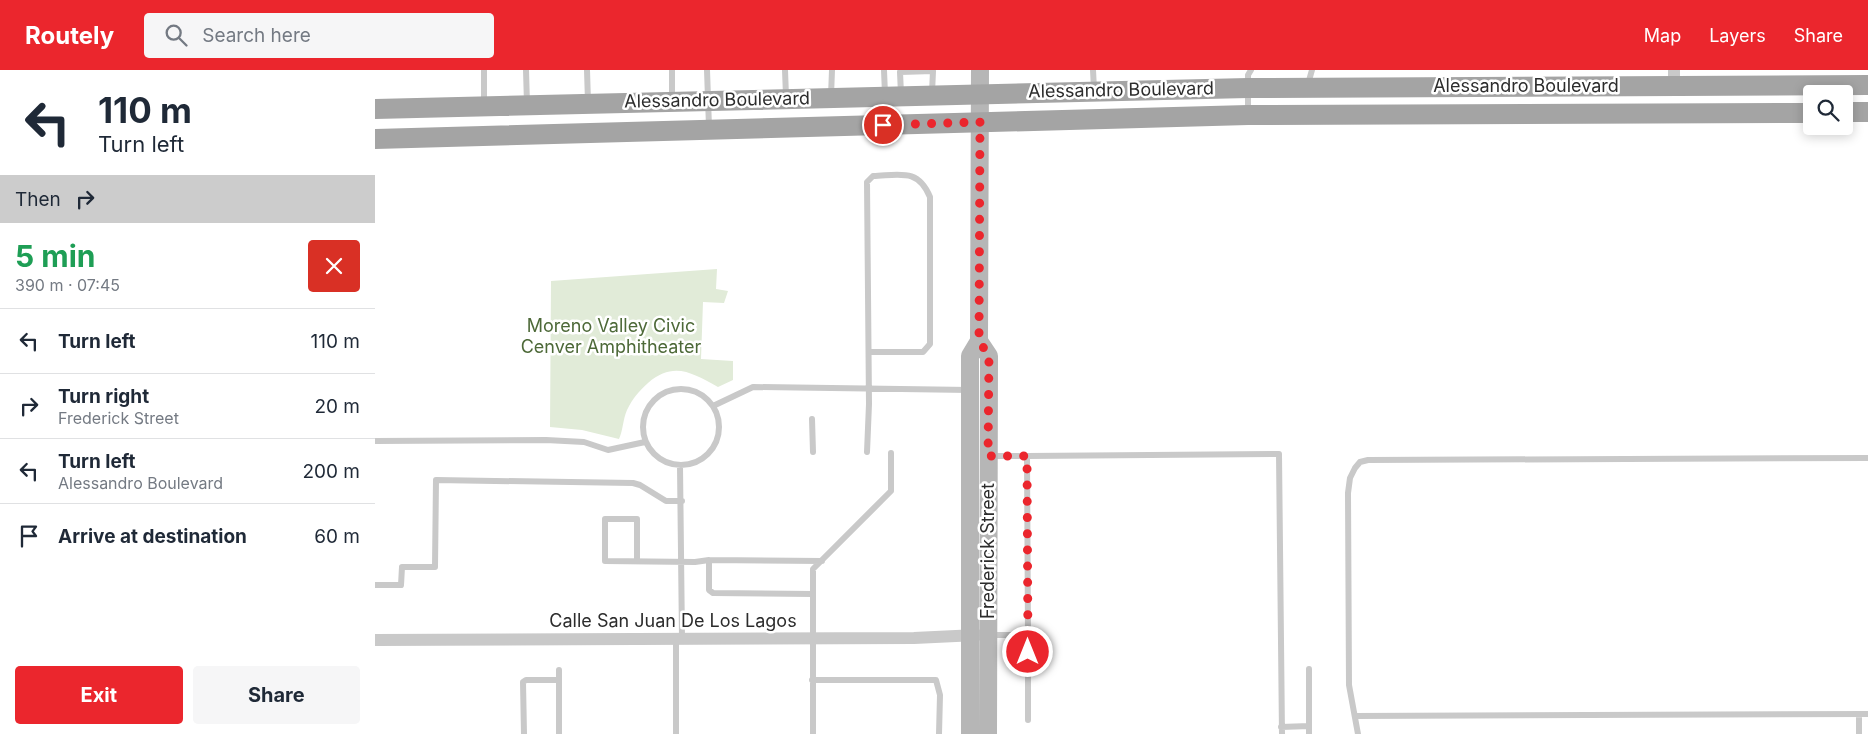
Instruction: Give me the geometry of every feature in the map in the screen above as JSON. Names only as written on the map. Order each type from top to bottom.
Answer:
[{"type":"main road","name":"Frederick Street","points":[[980,70],[979,341],[970,356],[969,390],[979,635],[988,734]]},
{"type":"main road","name":"Alessandro Boulevard","points":[[375,108],[1094,91],[1248,76],[1310,79],[1674,78],[1868,85]]},
{"type":"main road","points":[[1853,112],[1868,112]]},
{"type":"main road","name":"Alessandro Boulevard","points":[[375,139],[1248,116],[1803,113]]},
{"type":"main road","name":"Frederick Street","points":[[970,734],[989,508],[989,356],[979,341]]},
{"type":"main road","points":[[969,390],[979,399],[980,492],[983,503],[989,508]]},
{"type":"street","name":"Calle San Juan De Los Lagos","points":[[375,640],[914,638],[979,635]]},
{"type":"lane","points":[[484,70],[484,106]]},
{"type":"lane","points":[[526,70],[527,105]]},
{"type":"lane","points":[[587,70],[588,103]]},
{"type":"lane","points":[[672,70],[672,102]]},
{"type":"lane","points":[[707,70],[710,100],[709,131]]},
{"type":"lane","points":[[785,70],[786,98]]},
{"type":"lane","points":[[831,97],[832,70]]},
{"type":"lane","points":[[885,70],[893,95]]},
{"type":"lane","points":[[893,95],[900,71],[934,70],[932,94]]},
{"type":"lane","points":[[1093,70],[1094,91]]},
{"type":"lane","points":[[1248,76],[1248,116]]},
{"type":"lane","points":[[867,452],[869,352],[867,182],[873,176],[915,176],[925,184],[930,197],[930,344],[923,352],[869,352]]},
{"type":"lane","points":[[713,406],[753,387],[869,387],[969,390]]},
{"type":"lane","points":[[681,389],[695,392],[713,406],[719,428],[716,442],[708,454],[695,463],[680,466],[666,463],[654,454],[645,442],[642,428],[645,413],[653,400],[666,392],[681,389]]},
{"type":"lane","points":[[812,419],[813,452]]},
{"type":"lane","points":[[375,441],[546,440],[584,442],[608,450],[645,442]]},
{"type":"lane","points":[[813,734],[813,569],[891,492],[891,453]]},
{"type":"lane","points":[[988,456],[1279,454],[1282,730],[1309,726]]},
{"type":"lane","points":[[1027,456],[1028,720]]},
{"type":"lane","points":[[1358,734],[1349,685],[1348,493],[1350,478],[1360,462],[1368,460],[1440,458],[1868,458]]},
{"type":"lane","points":[[676,734],[682,562],[680,466]]},
{"type":"lane","points":[[375,585],[401,585],[402,567],[435,567],[436,480],[633,483],[640,485],[666,501],[682,501]]},
{"type":"lane","points":[[637,561],[637,519],[605,519],[605,561],[682,562],[709,560],[822,560]]},
{"type":"lane","points":[[709,560],[709,590],[713,594],[813,594]]},
{"type":"lane","points":[[979,635],[1028,635]]},
{"type":"lane","points":[[1309,669],[1309,734]]},
{"type":"lane","points":[[559,670],[559,734]]},
{"type":"lane","points":[[524,734],[523,682],[525,680],[559,680]]},
{"type":"lane","points":[[812,680],[936,680],[940,696],[939,734]]},
{"type":"lane","points":[[1859,714],[1859,734]]},
{"type":"lane","points":[[1355,716],[1868,714]]},
{"type":"green space","name":"Moreno Valley Civic Cenver Amphitheater","points":[[717,269],[716,289],[728,291],[724,303],[703,302],[701,359],[733,361],[733,380],[718,387],[700,377],[683,372],[666,372],[657,376],[636,395],[627,410],[619,439],[582,430],[550,427],[551,281]]},
{"type":"route","points":[[883,125],[980,122],[979,341],[989,356],[988,456],[1027,456],[1028,652]]}]
